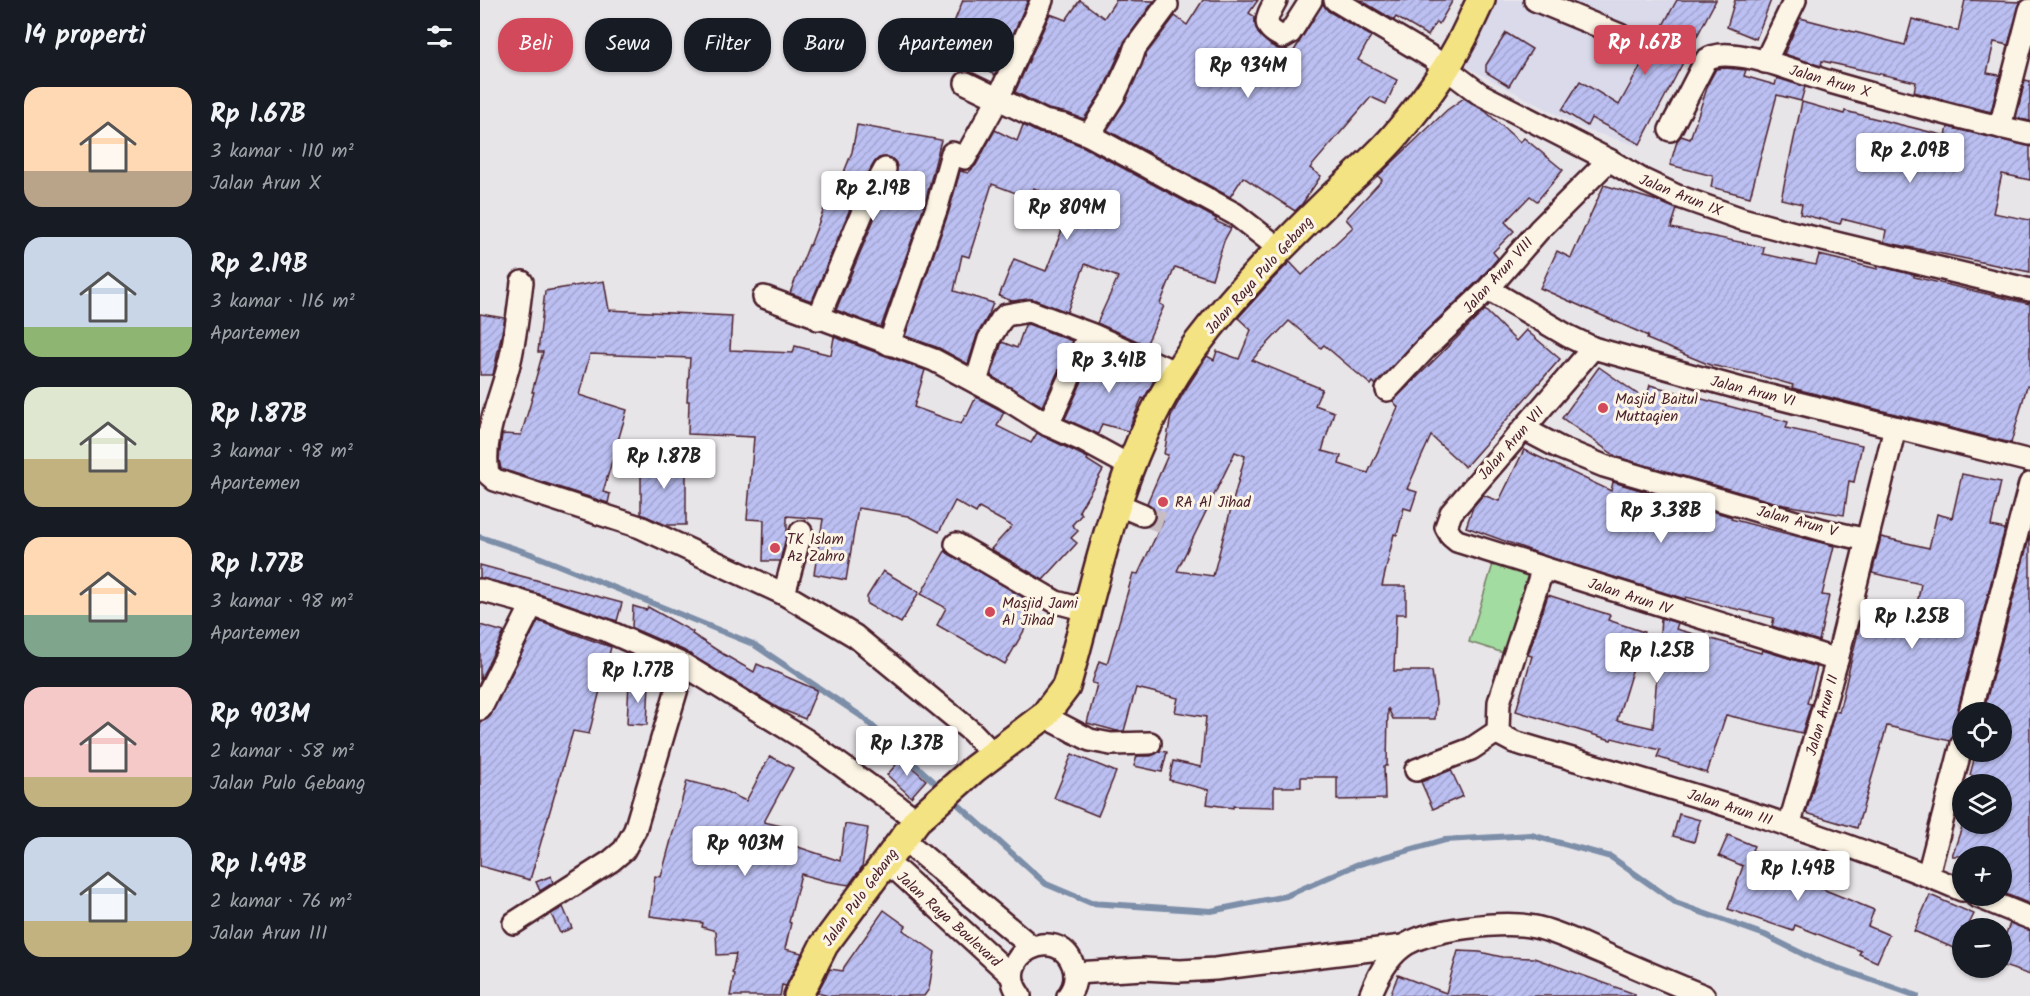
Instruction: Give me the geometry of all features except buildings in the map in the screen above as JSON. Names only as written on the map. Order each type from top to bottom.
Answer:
[{"type":"main road","name":"Jalan Raya Pulo Gebang","points":[[917,822],[984,761],[1044,716],[1056,702],[1066,687],[1117,504],[1130,466],[1158,403],[1195,345],[1227,306],[1280,249],[1398,132],[1446,68],[1458,48],[1478,1]]},
{"type":"main road","name":"Jalan Pulo Gebang","points":[[798,996],[824,945],[917,822]]},
{"type":"street","points":[[889,344],[937,207],[952,153],[965,158],[998,99],[1042,0]]},
{"type":"street","points":[[1276,0],[1266,17],[1266,23],[1275,33],[1283,37],[1290,33],[1311,0]]},
{"type":"street","name":"Jalan Arun IX","points":[[1335,0],[1446,68],[1480,94],[1677,196],[1742,219],[2030,290]]},
{"type":"street","points":[[1535,0],[1620,35]]},
{"type":"street","points":[[1765,62],[1795,0]]},
{"type":"street","points":[[1089,135],[1114,96],[1135,48],[1167,5]]},
{"type":"street","points":[[2000,127],[2030,10]]},
{"type":"street","name":"Jalan Arun X","points":[[1670,130],[1706,60],[1719,55],[1745,57],[1765,62],[1831,82],[2030,134]]},
{"type":"street","points":[[966,83],[1044,121],[1064,125],[1089,135],[1235,214],[1280,249]]},
{"type":"street","name":"Jalan Arun VIII","points":[[1387,390],[1426,348],[1488,289],[1539,230],[1609,160]]},
{"type":"street","points":[[818,319],[866,204],[885,169]]},
{"type":"street","points":[[522,282],[511,357],[495,408],[487,457],[488,474],[495,480],[640,527],[784,594],[855,636],[972,732],[984,761]]},
{"type":"street","name":"Jalan Arun VI","points":[[1488,289],[1593,348],[1707,380],[2030,461]]},
{"type":"street","points":[[764,297],[818,319],[934,360],[1048,425],[1130,466]]},
{"type":"street","points":[[976,382],[989,339],[1006,315],[1029,311],[1089,334],[1177,373]]},
{"type":"street","points":[[1048,425],[1089,334]]},
{"type":"street","name":"Jalan Arun VII","points":[[1457,541],[1446,527],[1451,513],[1593,348]]},
{"type":"street","name":"Jalan Arun II","points":[[1789,826],[1838,660],[1895,428]]},
{"type":"street","name":"Jalan Arun V","points":[[1524,429],[1560,448],[1604,466],[1867,540]]},
{"type":"street","points":[[1973,702],[2030,484]]},
{"type":"street","points":[[1117,504],[1143,515]]},
{"type":"street","points":[[784,594],[801,532]]},
{"type":"street","name":"Jalan Arun IV","points":[[1457,541],[1838,660]]},
{"type":"street","points":[[956,544],[1056,602],[1086,610]]},
{"type":"street","points":[[1416,770],[1471,749],[1498,731],[1499,702],[1543,568]]},
{"type":"street","name":"Jalan Raya Boulevard","points":[[480,590],[532,605],[632,641],[684,665],[806,740],[917,822],[1032,946]]},
{"type":"street","points":[[480,709],[532,605]]},
{"type":"street","points":[[514,922],[611,861],[624,850],[636,830],[684,665]]},
{"type":"street","points":[[1044,716],[1090,740],[1111,744],[1150,743]]},
{"type":"street","name":"Jalan Arun III","points":[[1498,731],[1499,734],[1514,742],[1670,787],[1789,826],[1952,886]]},
{"type":"street","points":[[1928,875],[1957,762]]},
{"type":"street","name":"Jalan Raya Boulevard","points":[[885,863],[900,873],[1012,976]]},
{"type":"street","points":[[2001,906],[2030,918]]},
{"type":"street","points":[[1075,973],[1144,969],[1180,971],[1215,969],[1403,946],[1428,936],[1473,927],[1507,924],[1534,927],[1562,935],[1704,996]]},
{"type":"street","points":[[1020,996],[1012,976],[1014,964],[1021,953],[1032,946],[1043,944],[1055,946],[1065,952],[1072,961],[1075,973],[1074,984],[1068,996]]},
{"type":"street","points":[[1370,996],[1376,980],[1390,958],[1403,946]]},
{"type":"shaded area","points":[[1494,0],[1713,0],[1712,8],[1639,146],[1586,130],[1461,64]]},
{"type":"green space","points":[[1494,561],[1535,573],[1510,655],[1469,642]]},
{"type":"waterway","points":[[480,537],[531,554],[753,644],[861,716],[941,788]]},
{"type":"waterway","points":[[952,799],[1046,884],[1091,903],[1211,911],[1286,896],[1356,865],[1445,840],[1531,835],[1611,857],[1678,904],[1765,935],[1815,960],[1917,996]]},
{"type":"tunnel","points":[[1143,515],[1169,525]]},
{"type":"place","name":"Masjid Baitul Muttaqien","points":[[1603,408]]},
{"type":"place","name":"RA Al Jihad","points":[[1163,502]]},
{"type":"place","name":"TK Islam Az Zahro","points":[[775,548]]},
{"type":"place","name":"Masjid Jami Al Jihad","points":[[990,612]]}]
